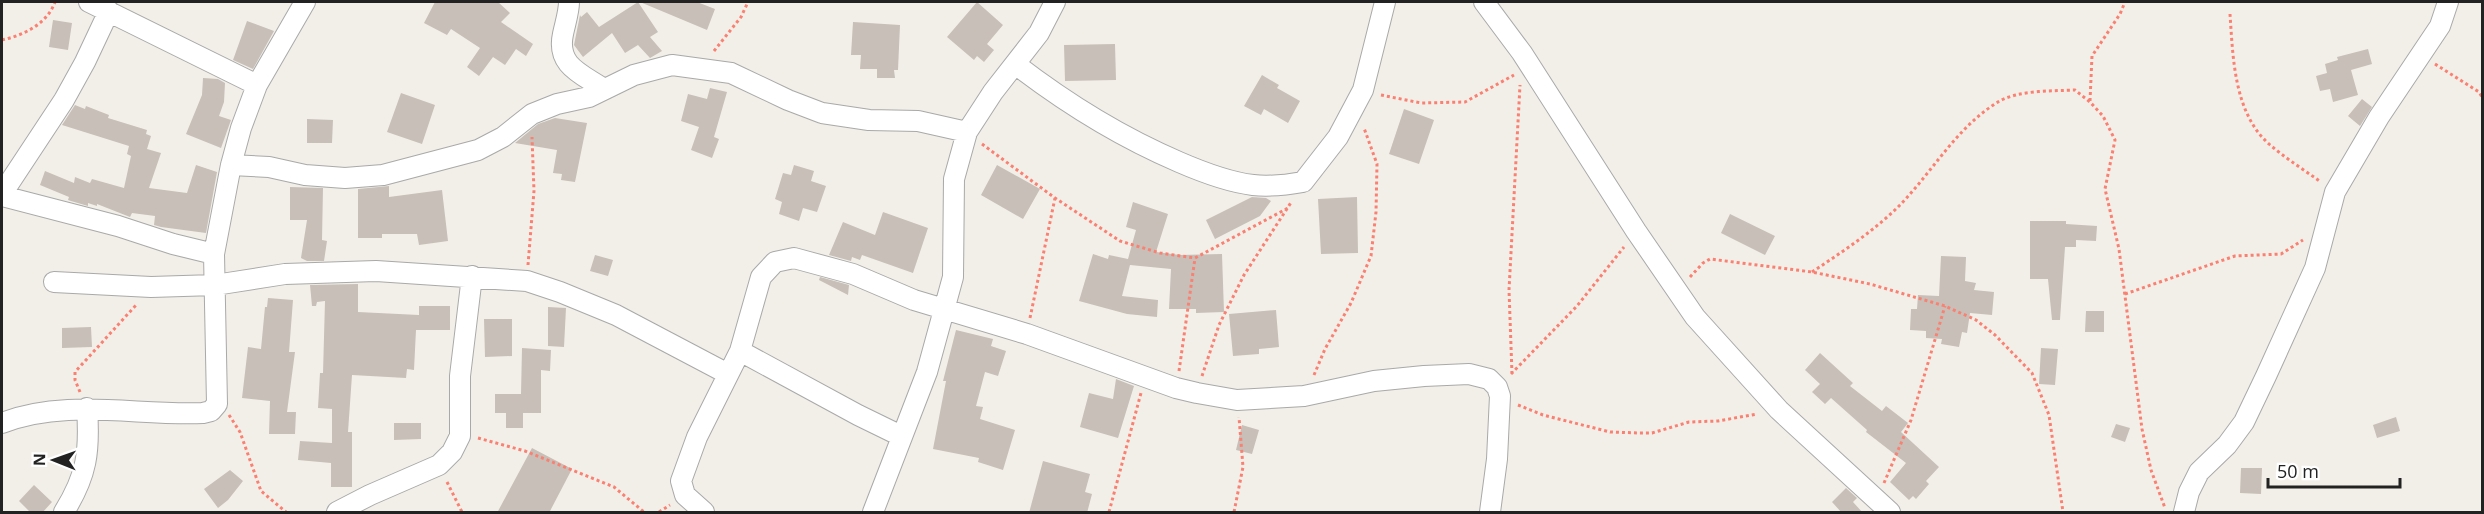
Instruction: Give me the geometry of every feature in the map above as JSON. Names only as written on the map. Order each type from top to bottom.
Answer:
[{"type":"street","points":[[89,2],[257,85]]},
{"type":"street","points":[[2,423],[17,417],[87,408],[189,414],[211,411],[217,404],[214,254],[231,165],[241,128],[257,85],[305,2]]},
{"type":"street","points":[[569,2],[560,48],[563,57],[571,67],[604,90]]},
{"type":"street","points":[[873,513],[927,372],[953,277],[954,179],[967,132],[1039,33],[1055,2]]},
{"type":"street","points":[[1015,64],[1054,94],[1134,143],[1203,172],[1251,185],[1278,186],[1303,182],[1326,156],[1360,98],[1385,2]]},
{"type":"street","points":[[1484,2],[1522,53],[1677,292],[1734,362],[1779,410],[1883,506]]},
{"type":"street","points":[[2184,513],[2189,492],[2199,472],[2227,445],[2244,422],[2315,268],[2335,192],[2357,152],[2440,26],[2448,2]]},
{"type":"street","points":[[108,11],[85,62],[64,100],[9,168],[2,195],[118,225],[173,244],[214,254]]},
{"type":"street","points":[[231,165],[268,167],[305,175],[345,178],[383,175],[478,150],[503,137],[532,114],[557,104],[589,97],[634,75],[672,65],[731,73],[822,113],[869,120],[918,121],[967,132]]},
{"type":"street","points":[[704,513],[685,495],[681,481],[697,437],[740,351],[761,277],[775,262],[794,258],[853,274],[914,300],[1027,334],[1176,388],[1237,400],[1304,396],[1374,381],[1446,374],[1469,374],[1489,379],[1503,386],[1490,513]]},
{"type":"street","points":[[54,282],[151,287],[215,285],[296,274],[376,271],[527,281],[616,315],[728,374]]},
{"type":"street","points":[[337,513],[370,495],[439,465],[452,452],[460,435],[460,376],[472,276]]},
{"type":"street","points":[[740,351],[858,416],[901,436]]},
{"type":"street","points":[[64,513],[85,469],[89,440],[87,408]]},
{"type":"path","points":[[2,40],[47,18],[55,2]]},
{"type":"path","points":[[703,68],[741,16],[748,2]]},
{"type":"path","points":[[2090,102],[2092,56],[2120,14],[2125,2]]},
{"type":"path","points":[[2230,14],[2233,53],[2246,115],[2269,144],[2335,192]]},
{"type":"path","points":[[1304,396],[1325,349],[1351,303],[1371,256],[1376,212],[1377,164],[1360,98],[1421,103],[1465,102],[1521,71],[1522,53]]},
{"type":"path","points":[[2420,56],[2479,92],[2482,97]]},
{"type":"path","points":[[1503,386],[1520,83]]},
{"type":"path","points":[[1812,272],[1857,241],[1900,205],[1959,135],[2000,101],[2035,92],[2075,90],[2103,116],[2115,140],[2105,189],[2119,249],[2142,429],[2151,470],[2166,513]]},
{"type":"path","points":[[527,281],[534,190],[531,151],[532,114]]},
{"type":"path","points":[[967,132],[1055,198],[1119,241],[1160,253],[1195,258],[1288,208]]},
{"type":"path","points":[[1197,393],[1224,315],[1244,275],[1303,182]]},
{"type":"path","points":[[1027,334],[1055,198]]},
{"type":"path","points":[[2124,294],[2235,256],[2281,254],[2328,225]]},
{"type":"path","points":[[1503,386],[1577,306],[1610,267],[1636,231]]},
{"type":"path","points":[[1176,388],[1195,258]]},
{"type":"path","points":[[1677,292],[1703,263],[1710,259],[1812,272],[1870,284],[1945,306],[1976,320],[1995,334],[2032,373],[2049,415],[2063,513]]},
{"type":"path","points":[[87,408],[75,380],[75,372],[151,287]]},
{"type":"path","points":[[1883,506],[1945,306]]},
{"type":"path","points":[[1109,513],[1146,377]]},
{"type":"path","points":[[1503,386],[1543,416],[1610,432],[1652,433],[1689,422],[1718,421],[1779,410]]},
{"type":"path","points":[[1234,513],[1242,467],[1237,400]]},
{"type":"path","points":[[217,404],[230,416],[240,432],[261,491],[273,504],[286,513]]},
{"type":"path","points":[[460,435],[488,439],[614,487],[644,513]]},
{"type":"path","points":[[439,465],[462,513]]},
{"type":"building","points":[[435,2],[498,2],[510,13],[501,22],[533,44],[526,56],[516,49],[505,65],[493,57],[479,76],[467,67],[480,48],[451,29],[447,35],[424,23]]},
{"type":"building","points":[[638,2],[658,32],[650,37],[662,51],[650,58],[638,45],[625,53],[612,33],[583,57],[574,45],[580,15],[581,17],[587,12],[599,27]]},
{"type":"building","points":[[640,2],[697,2],[715,9],[707,30]]},
{"type":"building","points":[[977,2],[1003,25],[987,44],[994,50],[984,62],[977,56],[974,60],[947,37]]},
{"type":"building","points":[[53,20],[72,23],[68,50],[49,47]]},
{"type":"building","points":[[247,21],[274,31],[253,69],[233,60]]},
{"type":"building","points":[[853,22],[900,25],[898,70],[894,70],[895,78],[877,78],[877,69],[860,69],[861,55],[851,55]]},
{"type":"building","points":[[1115,44],[1116,80],[1065,81],[1064,45]]},
{"type":"building","points":[[2368,49],[2372,64],[2351,70],[2358,95],[2333,102],[2330,89],[2320,91],[2316,76],[2327,73],[2325,64],[2338,60],[2337,57]]},
{"type":"building","points":[[1262,75],[1279,85],[1277,88],[1300,101],[1288,123],[1264,109],[1261,115],[1244,106]]},
{"type":"building","points":[[203,78],[218,79],[225,83],[224,102],[219,116],[231,120],[221,148],[186,134],[202,95]]},
{"type":"building","points":[[710,88],[727,92],[714,137],[719,139],[712,158],[691,150],[699,127],[681,121],[688,94],[707,99]]},
{"type":"building","points":[[401,93],[435,105],[422,144],[387,132]]},
{"type":"building","points":[[2362,99],[2372,107],[2360,126],[2348,116]]},
{"type":"building","points":[[75,105],[85,109],[86,106],[109,115],[108,118],[147,130],[146,134],[151,136],[147,149],[161,153],[149,188],[187,193],[196,165],[217,172],[206,233],[154,225],[155,216],[132,213],[130,217],[97,204],[97,206],[88,203],[88,206],[68,200],[69,197],[40,185],[45,171],[74,183],[75,177],[90,183],[92,179],[124,188],[131,156],[127,154],[129,146],[62,125]]},
{"type":"building","points":[[1404,109],[1434,120],[1419,164],[1389,154]]},
{"type":"building","points":[[555,118],[587,123],[575,182],[561,180],[562,174],[553,173],[557,150],[515,143],[538,124]]},
{"type":"building","points":[[307,119],[333,120],[332,143],[307,143]]},
{"type":"building","points":[[794,165],[814,171],[811,181],[826,186],[817,212],[803,208],[799,221],[779,214],[782,202],[775,199],[783,173],[791,175]]},
{"type":"building","points":[[997,165],[1040,189],[1023,219],[981,195]]},
{"type":"building","points":[[389,186],[389,197],[442,190],[448,241],[419,245],[417,234],[382,234],[382,238],[358,238],[358,189]]},
{"type":"building","points":[[290,187],[323,188],[322,240],[327,241],[324,261],[307,261],[301,258],[307,220],[290,220]]},
{"type":"building","points":[[1252,197],[1266,198],[1271,201],[1260,216],[1215,239],[1206,220]]},
{"type":"building","points":[[1357,197],[1358,253],[1321,254],[1318,199]]},
{"type":"building","points":[[1133,202],[1168,214],[1156,252],[1180,255],[1222,254],[1224,312],[1196,313],[1196,309],[1169,309],[1171,269],[1130,265],[1122,296],[1158,300],[1157,317],[1127,314],[1079,301],[1093,254],[1108,259],[1109,255],[1128,259],[1136,230],[1126,227]]},
{"type":"building","points":[[883,212],[928,228],[913,273],[862,255],[860,260],[852,257],[851,261],[829,255],[843,222],[875,235]]},
{"type":"building","points":[[1730,214],[1775,236],[1765,255],[1721,233]]},
{"type":"building","points":[[2030,221],[2066,221],[2066,224],[2097,226],[2096,241],[2076,240],[2076,247],[2065,247],[2060,320],[2052,320],[2048,279],[2030,279]]},
{"type":"building","points":[[595,255],[613,260],[608,276],[590,271]]},
{"type":"building","points":[[1941,256],[1966,257],[1965,281],[1976,283],[1974,290],[1994,292],[1992,315],[1970,313],[1967,333],[1962,332],[1959,347],[1941,344],[1942,339],[1926,338],[1926,331],[1910,330],[1911,309],[1917,309],[1918,295],[1939,296]]},
{"type":"building","points":[[820,277],[849,285],[848,295],[819,280]]},
{"type":"building","points":[[358,284],[358,312],[419,315],[419,306],[450,306],[450,330],[416,330],[414,370],[407,369],[406,378],[352,375],[348,432],[352,432],[352,487],[331,487],[331,463],[298,460],[300,441],[332,443],[332,409],[318,408],[320,373],[323,373],[325,301],[317,302],[316,306],[312,306],[310,285]]},
{"type":"building","points":[[268,298],[293,300],[289,352],[295,352],[287,412],[296,412],[295,434],[269,434],[270,401],[242,398],[248,347],[261,349]]},
{"type":"building","points":[[548,307],[566,308],[564,347],[548,346]]},
{"type":"building","points":[[1276,310],[1279,347],[1259,349],[1259,354],[1233,356],[1229,314]]},
{"type":"building","points":[[2086,311],[2104,311],[2104,332],[2085,332]]},
{"type":"building","points":[[484,319],[512,319],[512,356],[485,357]]},
{"type":"building","points":[[91,327],[92,347],[62,348],[62,328]]},
{"type":"building","points":[[956,330],[993,339],[991,346],[1006,351],[998,376],[985,372],[976,406],[983,407],[980,419],[1015,430],[1003,470],[978,462],[979,458],[933,449],[946,381],[943,381]]},
{"type":"building","points":[[522,348],[551,350],[550,371],[541,370],[541,413],[523,413],[523,428],[506,428],[506,413],[495,413],[495,394],[521,394]]},
{"type":"building","points":[[2041,348],[2058,349],[2055,385],[2039,384]]},
{"type":"building","points":[[1820,353],[1853,383],[1850,386],[1882,411],[1886,406],[1908,423],[1901,432],[1939,467],[1926,481],[1929,484],[1916,499],[1913,496],[1909,500],[1890,482],[1906,463],[1866,432],[1867,430],[1831,398],[1825,404],[1812,392],[1820,384],[1805,370]]},
{"type":"building","points":[[1116,379],[1134,386],[1118,438],[1080,427],[1089,393],[1113,399]]},
{"type":"building","points":[[2396,417],[2400,431],[2377,438],[2373,425]]},
{"type":"building","points":[[394,423],[421,423],[421,439],[394,440]]},
{"type":"building","points":[[2116,424],[2130,428],[2125,442],[2111,437]]},
{"type":"building","points":[[1242,425],[1259,430],[1252,454],[1236,450]]},
{"type":"building","points":[[532,448],[572,469],[549,513],[497,513]]},
{"type":"building","points":[[1043,461],[1090,474],[1085,492],[1092,494],[1087,513],[1029,513]]},
{"type":"building","points":[[2241,468],[2262,468],[2261,494],[2240,493]]},
{"type":"building","points":[[230,470],[243,481],[228,500],[218,508],[204,489]]},
{"type":"building","points":[[34,485],[52,502],[42,513],[31,513],[19,501]]},
{"type":"building","points":[[1846,488],[1857,498],[1853,502],[1863,513],[1842,513],[1832,502]]}]
